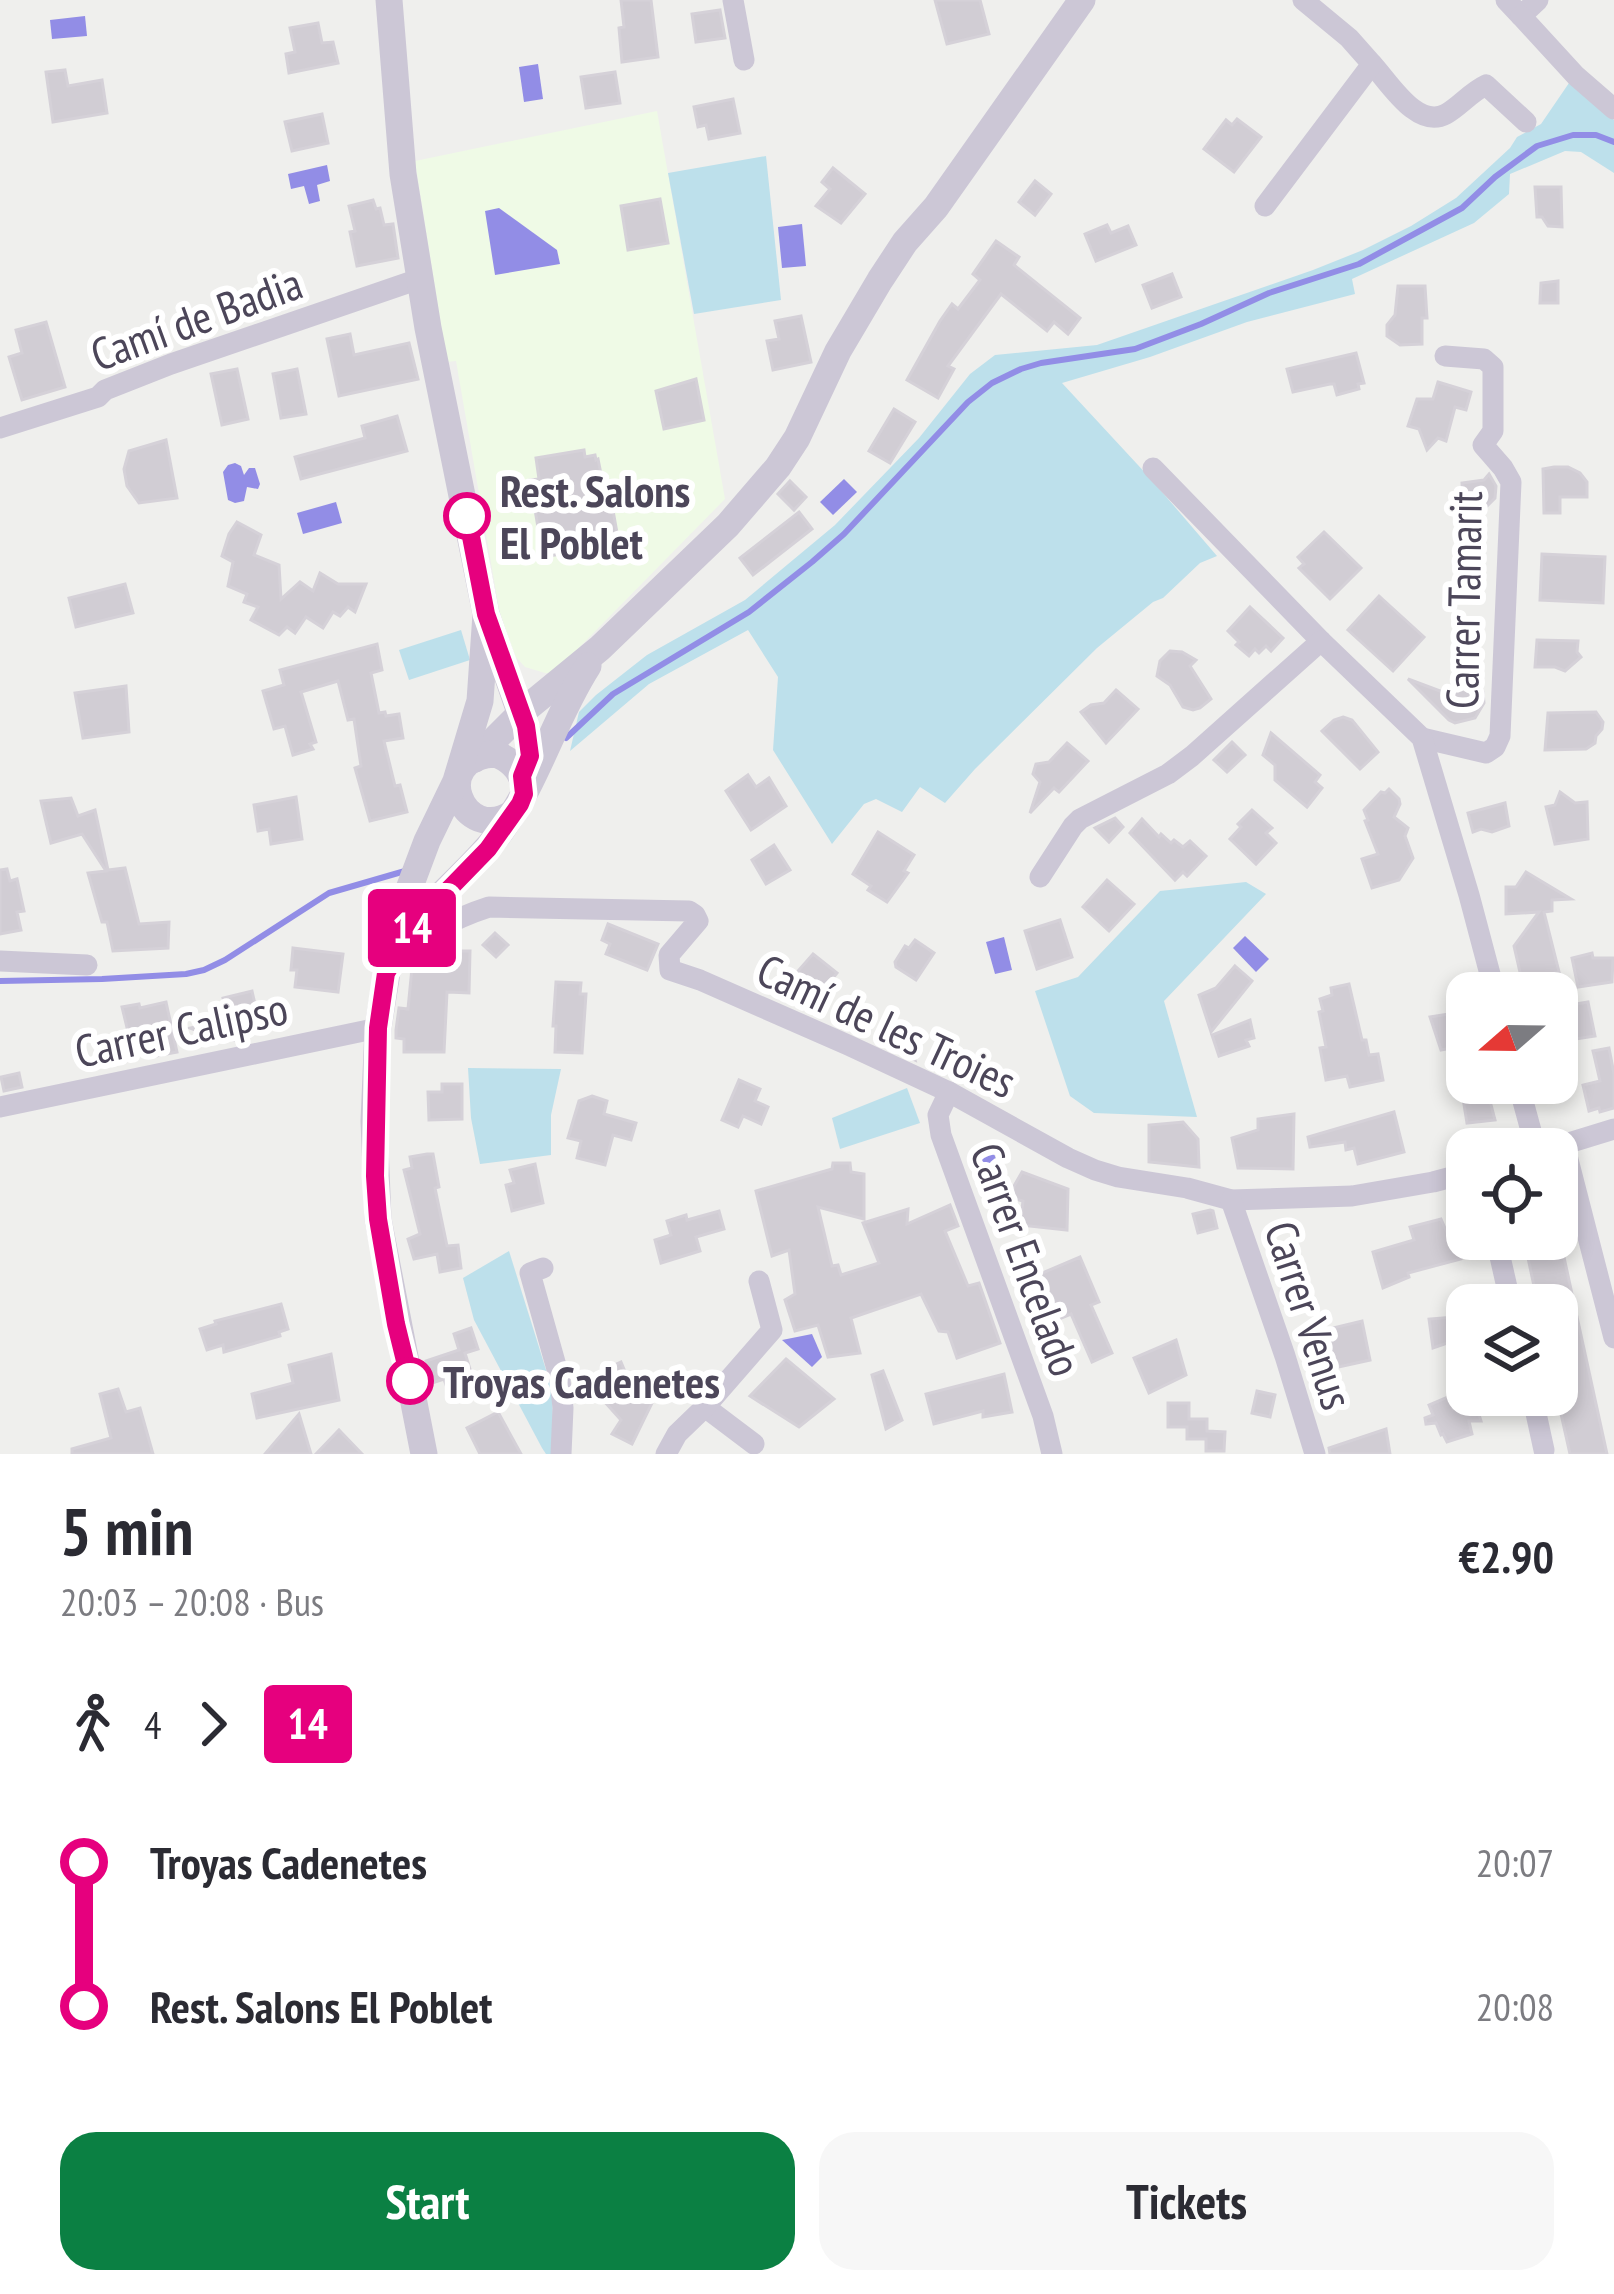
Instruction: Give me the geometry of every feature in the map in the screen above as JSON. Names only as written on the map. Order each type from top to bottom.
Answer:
[{"type":"street","points":[[389,0],[403,174],[419,279],[486,614],[530,746],[524,791],[494,821],[473,815],[459,798],[456,781],[482,693],[486,614]]},
{"type":"street","points":[[733,0],[744,60]]},
{"type":"street","points":[[424,1454],[378,1219],[374,1121],[378,1028],[394,928],[427,841],[460,772],[522,712],[600,648],[728,525],[778,466],[880,280],[1082,0]]},
{"type":"street","points":[[1303,0],[1349,38],[1417,113],[1443,116],[1486,85],[1526,122]]},
{"type":"street","points":[[1522,5],[1576,76],[1614,109]]},
{"type":"street","points":[[1265,206],[1372,64]]},
{"type":"street","name":"Camí de Badia","points":[[0,428],[98,397],[171,364],[419,279]]},
{"type":"street","name":"Carrer Tamarit","points":[[1422,738],[1486,752],[1495,748],[1500,736],[1511,482],[1483,445],[1493,430],[1493,367],[1484,359],[1445,356]]},
{"type":"street","name":"Carrer Tamarit","points":[[1153,468],[1422,738],[1489,972]]},
{"type":"street","points":[[1040,877],[1080,819],[1168,774],[1321,641]]},
{"type":"street","points":[[385,978],[417,922],[488,849],[600,648]]},
{"type":"street","points":[[475,759],[485,754],[501,756],[514,764],[524,791]]},
{"type":"street","name":"Camí de les Troies","points":[[385,978],[410,947],[461,916],[489,907],[689,911],[698,921],[669,956],[670,970],[949,1092],[1095,1170],[1231,1200],[1352,1196],[1446,1179]]},
{"type":"street","points":[[0,961],[86,965]]},
{"type":"street","name":"Carrer Calipso","points":[[0,1107],[378,1028]]},
{"type":"street","name":"Carrer Encelado","points":[[949,1092],[938,1115],[941,1136],[1043,1416],[1052,1454]]},
{"type":"street","points":[[1578,1140],[1614,1129]]},
{"type":"street","name":"Carrer Venus","points":[[1231,1200],[1315,1454]]},
{"type":"street","points":[[1578,1219],[1614,1338]]},
{"type":"street","points":[[543,1268],[530,1273],[560,1380],[561,1454]]},
{"type":"street","points":[[666,1454],[676,1434],[772,1330],[759,1281]]},
{"type":"street","points":[[705,1407],[754,1444]]},
{"type":"street","points":[[1537,1416],[1544,1450]]},
{"type":"shaded area","points":[[85,16],[87,36],[52,39],[50,20]]},
{"type":"shaded area","points":[[538,64],[543,99],[524,102],[519,67]]},
{"type":"shaded area","points":[[1569,83],[1614,120],[1614,173],[1581,152],[1565,151],[1510,174],[1509,194],[1474,223],[1352,279],[1355,294],[1247,322],[1062,383],[1217,556],[1200,563],[1097,648],[945,803],[920,787],[902,812],[876,799],[864,804],[832,844],[773,750],[778,677],[748,630],[649,684],[570,751],[579,712],[596,695],[647,655],[745,600],[835,525],[919,438],[970,374],[995,355],[1097,345],[1363,250],[1456,198],[1517,137],[1541,124]]},
{"type":"shaded area","points":[[657,111],[725,499],[560,667],[545,673],[525,667],[503,632],[456,361],[447,362],[415,161]]},
{"type":"shaded area","points":[[766,156],[781,300],[694,314],[668,173]]},
{"type":"shaded area","points":[[327,165],[330,181],[317,185],[320,201],[309,204],[304,186],[291,189],[288,174]]},
{"type":"shaded area","points":[[499,208],[557,250],[560,264],[495,275],[485,211]]},
{"type":"shaded area","points":[[802,224],[806,266],[782,268],[778,227]]},
{"type":"shaded area","points":[[235,463],[244,475],[255,468],[260,484],[258,489],[247,487],[244,501],[235,503],[228,500],[223,472]]},
{"type":"shaded area","points":[[844,479],[857,492],[833,515],[820,502]]},
{"type":"shaded area","points":[[336,502],[342,523],[303,534],[297,513]]},
{"type":"shaded area","points":[[461,630],[470,660],[409,680],[399,650]]},
{"type":"shaded area","points":[[1246,882],[1266,894],[1164,1001],[1197,1117],[1094,1113],[1070,1096],[1035,991],[1078,977],[1160,891]]},
{"type":"shaded area","points":[[1245,936],[1269,959],[1256,972],[1233,948]]},
{"type":"shaded area","points":[[1004,937],[1012,970],[995,974],[986,942]]},
{"type":"shaded area","points":[[468,1068],[561,1069],[551,1115],[551,1155],[480,1164]]},
{"type":"shaded area","points":[[907,1088],[920,1123],[840,1149],[832,1118]]},
{"type":"shaded area","points":[[992,1149],[1005,1181],[989,1187],[977,1155]]},
{"type":"shaded area","points":[[509,1251],[552,1389],[554,1454],[542,1448],[474,1320],[463,1278]]},
{"type":"shaded area","points":[[812,1334],[822,1357],[812,1367],[782,1340]]},
{"type":"building","points":[[621,0],[651,0],[658,57],[622,62]]},
{"type":"building","points":[[935,0],[980,0],[989,34],[947,44]]},
{"type":"building","points":[[720,10],[725,38],[696,42],[692,14]]},
{"type":"building","points":[[318,23],[322,43],[333,42],[338,63],[289,73],[286,54],[295,52],[290,28]]},
{"type":"building","points":[[65,70],[68,86],[102,80],[107,113],[53,122],[46,72]]},
{"type":"building","points":[[615,72],[620,103],[586,108],[581,77]]},
{"type":"building","points":[[733,99],[740,133],[709,139],[706,125],[698,127],[694,107]]},
{"type":"building","points":[[322,114],[328,143],[292,151],[285,122]]},
{"type":"building","points":[[1237,119],[1261,137],[1234,172],[1204,149],[1226,120],[1232,125]]},
{"type":"building","points":[[833,168],[865,194],[841,223],[816,206],[830,189],[822,182]]},
{"type":"building","points":[[1035,181],[1051,194],[1035,215],[1019,202]]},
{"type":"building","points":[[1535,187],[1561,187],[1562,227],[1548,226],[1537,217]]},
{"type":"building","points":[[660,199],[668,243],[628,250],[621,206]]},
{"type":"building","points":[[373,200],[384,225],[393,224],[398,258],[357,266],[349,206]]},
{"type":"building","points":[[1107,225],[1111,233],[1128,226],[1136,245],[1096,261],[1085,234]]},
{"type":"building","points":[[996,241],[1019,257],[1014,265],[1080,318],[1068,334],[1054,322],[1047,331],[1001,294],[948,366],[954,369],[938,398],[907,380],[952,304],[958,309],[980,280],[973,274]]},
{"type":"building","points":[[1172,274],[1181,297],[1152,308],[1143,285]]},
{"type":"building","points":[[1558,281],[1558,303],[1540,303],[1541,283]]},
{"type":"building","points":[[1398,286],[1425,286],[1427,318],[1422,318],[1422,344],[1400,345],[1387,336]]},
{"type":"building","points":[[801,316],[811,362],[773,370],[767,341],[779,339],[775,321]]},
{"type":"building","points":[[46,322],[65,387],[22,400],[9,357],[22,353],[16,330]]},
{"type":"building","points":[[350,334],[354,355],[409,343],[418,379],[339,396],[327,339]]},
{"type":"building","points":[[1356,353],[1364,383],[1358,384],[1359,389],[1337,395],[1330,384],[1293,392],[1287,369]]},
{"type":"building","points":[[237,369],[248,419],[222,425],[211,374]]},
{"type":"building","points":[[297,369],[306,414],[281,418],[273,374]]},
{"type":"building","points":[[696,379],[704,420],[664,429],[656,391]]},
{"type":"building","points":[[1438,382],[1471,392],[1466,410],[1455,407],[1446,441],[1438,438],[1427,450],[1419,429],[1408,426],[1417,399],[1433,399]]},
{"type":"building","points":[[894,409],[915,422],[890,463],[869,451]]},
{"type":"building","points":[[397,416],[407,451],[301,479],[295,457],[365,438],[362,426]]},
{"type":"building","points":[[166,440],[177,498],[139,503],[127,486],[124,469],[129,451]]},
{"type":"building","points":[[584,450],[585,457],[598,459],[604,489],[609,488],[619,544],[543,557],[530,480],[539,479],[536,458]]},
{"type":"building","points":[[1543,469],[1580,473],[1587,482],[1587,497],[1560,497],[1560,513],[1544,513]]},
{"type":"building","points":[[1489,474],[1496,486],[1495,498],[1480,513],[1481,520],[1464,521],[1462,483],[1484,480]]},
{"type":"building","points":[[790,481],[806,497],[794,510],[778,494]]},
{"type":"building","points":[[799,512],[812,529],[753,575],[740,558]]},
{"type":"building","points":[[237,522],[261,535],[254,555],[279,565],[281,599],[300,582],[313,591],[320,573],[338,584],[366,584],[355,612],[348,607],[340,616],[333,612],[323,628],[306,617],[295,633],[287,627],[279,635],[251,620],[258,607],[244,602],[247,594],[228,586],[233,562],[222,556]]},
{"type":"building","points":[[1324,532],[1361,568],[1330,599],[1299,568],[1304,564],[1298,557]]},
{"type":"building","points":[[1542,554],[1605,557],[1603,603],[1540,600]]},
{"type":"building","points":[[125,584],[133,613],[76,627],[69,598]]},
{"type":"building","points":[[1379,596],[1424,637],[1393,671],[1348,630]]},
{"type":"building","points":[[1250,607],[1283,638],[1271,651],[1266,646],[1249,656],[1228,631]]},
{"type":"building","points":[[1537,640],[1578,641],[1581,657],[1565,671],[1535,667]]},
{"type":"building","points":[[377,644],[382,670],[371,673],[379,713],[399,714],[403,738],[384,741],[407,812],[370,821],[355,768],[361,766],[354,719],[348,720],[338,681],[301,692],[316,742],[310,744],[313,749],[293,755],[285,726],[274,729],[263,691],[284,685],[280,670]]},
{"type":"building","points":[[1170,651],[1196,660],[1190,666],[1211,699],[1200,708],[1183,707],[1170,685],[1157,676],[1160,661]]},
{"type":"building","points":[[1408,679],[1448,694],[1453,680],[1483,692],[1484,703],[1475,718],[1455,723]]},
{"type":"building","points":[[126,686],[129,732],[83,738],[75,693]]},
{"type":"building","points":[[1116,690],[1138,709],[1106,743],[1081,712],[1104,703]]},
{"type":"building","points":[[1596,712],[1603,722],[1595,743],[1586,749],[1545,750],[1548,713]]},
{"type":"building","points":[[1343,717],[1352,720],[1378,752],[1360,769],[1322,731]]},
{"type":"building","points":[[1271,733],[1320,775],[1315,782],[1322,788],[1307,807],[1275,780],[1275,765],[1263,755]]},
{"type":"building","points":[[1232,742],[1245,755],[1227,772],[1214,760]]},
{"type":"building","points":[[1067,743],[1088,761],[1059,792],[1054,788],[1030,813],[1040,782],[1033,774],[1036,764],[1049,762]]},
{"type":"building","points":[[748,775],[756,787],[769,778],[786,806],[751,830],[726,791]]},
{"type":"building","points":[[1389,789],[1399,799],[1394,817],[1408,828],[1405,836],[1413,858],[1399,880],[1372,888],[1362,859],[1378,854],[1364,810]]},
{"type":"building","points":[[1560,792],[1575,803],[1587,802],[1588,839],[1555,844],[1546,807],[1555,805]]},
{"type":"building","points":[[296,797],[302,839],[271,844],[269,829],[258,831],[254,805]]},
{"type":"building","points":[[71,798],[78,816],[95,810],[108,870],[125,868],[139,924],[169,922],[168,948],[113,951],[88,873],[106,871],[82,834],[51,843],[41,801]]},
{"type":"building","points":[[1505,803],[1509,826],[1473,832],[1468,813]]},
{"type":"building","points":[[1252,810],[1272,828],[1266,833],[1276,843],[1256,864],[1230,839]]},
{"type":"building","points":[[1115,818],[1123,827],[1109,842],[1095,828]]},
{"type":"building","points":[[1142,819],[1159,837],[1183,847],[1190,841],[1206,856],[1187,876],[1183,872],[1175,880],[1130,833]]},
{"type":"building","points":[[878,832],[914,855],[904,871],[908,873],[887,902],[853,874]]},
{"type":"building","points":[[774,845],[790,870],[766,884],[752,860]]},
{"type":"building","points":[[7,869],[10,881],[17,879],[24,911],[17,912],[21,930],[0,934],[0,870]]},
{"type":"building","points":[[1526,872],[1571,899],[1552,900],[1552,911],[1544,912],[1559,972],[1520,972],[1514,946],[1539,912],[1506,914],[1506,887],[1516,887]]},
{"type":"building","points":[[1107,880],[1134,904],[1109,931],[1083,907]]},
{"type":"building","points":[[1060,920],[1072,957],[1037,969],[1025,931]]},
{"type":"building","points":[[608,924],[658,944],[647,970],[606,954],[610,944],[602,940]]},
{"type":"building","points":[[495,933],[508,945],[496,957],[483,945]]},
{"type":"building","points":[[915,940],[934,953],[916,980],[895,962]]},
{"type":"building","points":[[293,948],[343,954],[338,992],[295,987]]},
{"type":"building","points":[[441,951],[470,951],[469,993],[447,992],[444,1052],[404,1052],[404,1039],[396,1038],[396,1030],[399,1008],[408,1009],[412,968],[418,962],[441,963]]},
{"type":"building","points":[[1592,953],[1593,958],[1613,958],[1612,982],[1578,987],[1572,958]]},
{"type":"building","points":[[813,954],[837,973],[809,1008],[784,987]]},
{"type":"building","points":[[1235,966],[1252,981],[1211,1032],[1199,995],[1216,988]]},
{"type":"building","points":[[556,982],[581,983],[580,994],[586,994],[582,1053],[555,1052]]},
{"type":"building","points":[[1349,984],[1362,1040],[1366,1040],[1369,1055],[1378,1054],[1383,1080],[1350,1087],[1347,1076],[1326,1080],[1319,1012],[1323,1011],[1320,999],[1332,995],[1331,988]]},
{"type":"building","points":[[252,991],[259,1022],[245,1025],[247,1035],[224,1040],[190,1028],[228,1020],[223,998]]},
{"type":"building","points":[[166,1002],[177,1052],[139,1055],[122,1007]]},
{"type":"building","points":[[1588,1002],[1595,1036],[1578,1039],[1578,1004]]},
{"type":"building","points":[[1446,1014],[1446,1049],[1441,1050],[1430,1017]]},
{"type":"building","points":[[1250,1020],[1254,1038],[1246,1040],[1249,1046],[1219,1056],[1212,1035]]},
{"type":"building","points":[[907,1030],[915,1060],[882,1044],[886,1036]]},
{"type":"building","points":[[1609,1048],[1614,1108],[1589,1111],[1583,1085],[1600,1081],[1593,1051]]},
{"type":"building","points":[[19,1073],[22,1087],[4,1091],[1,1077]]},
{"type":"building","points":[[739,1080],[760,1089],[755,1101],[768,1107],[761,1124],[743,1116],[738,1127],[722,1120]]},
{"type":"building","points":[[442,1084],[462,1084],[462,1119],[429,1120],[428,1092],[442,1092]]},
{"type":"building","points":[[592,1096],[607,1101],[604,1114],[636,1123],[631,1140],[613,1135],[605,1165],[577,1158],[581,1141],[568,1138],[579,1101]]},
{"type":"building","points":[[1464,1104],[1491,1104],[1495,1120],[1467,1123]]},
{"type":"building","points":[[1394,1112],[1404,1152],[1358,1164],[1354,1148],[1346,1150],[1345,1142],[1310,1147],[1308,1137]]},
{"type":"building","points":[[1294,1114],[1293,1169],[1238,1168],[1232,1138],[1258,1130],[1258,1119]]},
{"type":"building","points":[[1183,1122],[1198,1139],[1199,1167],[1149,1162],[1149,1125]]},
{"type":"building","points":[[433,1154],[447,1246],[458,1245],[461,1268],[440,1272],[437,1254],[414,1259],[408,1239],[420,1234],[404,1170],[412,1168],[410,1157]]},
{"type":"building","points":[[833,1163],[850,1163],[851,1172],[864,1174],[864,1219],[818,1207],[832,1266],[838,1265],[841,1275],[879,1263],[863,1223],[908,1209],[907,1224],[950,1205],[958,1226],[945,1231],[968,1286],[979,1283],[1000,1343],[957,1358],[948,1332],[939,1331],[921,1294],[851,1318],[860,1353],[828,1357],[818,1325],[795,1331],[785,1300],[795,1294],[789,1250],[772,1256],[756,1191],[832,1169]]},
{"type":"building","points":[[535,1164],[543,1203],[512,1211],[506,1185],[514,1183],[510,1170]]},
{"type":"building","points":[[1022,1172],[1068,1189],[1067,1230],[1020,1225],[1023,1201],[1012,1198]]},
{"type":"building","points":[[1210,1210],[1217,1228],[1198,1233],[1193,1214]]},
{"type":"building","points":[[719,1211],[724,1229],[696,1237],[700,1251],[661,1263],[655,1240],[671,1235],[667,1221]]},
{"type":"building","points":[[1441,1219],[1446,1260],[1457,1260],[1408,1273],[1409,1277],[1383,1288],[1373,1252],[1414,1240],[1410,1227]]},
{"type":"building","points":[[1080,1257],[1099,1302],[1091,1305],[1112,1353],[1092,1362],[1071,1314],[1054,1321],[1040,1274]]},
{"type":"building","points":[[1528,1260],[1565,1260],[1570,1284],[1534,1284]]},
{"type":"building","points":[[281,1304],[288,1329],[279,1332],[280,1336],[224,1352],[223,1345],[207,1350],[200,1329]]},
{"type":"building","points":[[1446,1318],[1446,1344],[1433,1348],[1429,1319]]},
{"type":"building","points":[[1362,1321],[1370,1360],[1325,1370],[1316,1332]]},
{"type":"building","points":[[1578,1321],[1607,1454],[1570,1454],[1561,1416],[1578,1416]]},
{"type":"building","points":[[471,1328],[478,1349],[465,1353],[474,1382],[448,1391],[444,1379],[432,1383],[426,1361],[459,1350],[454,1334]]},
{"type":"building","points":[[1176,1340],[1186,1375],[1149,1393],[1134,1358]]},
{"type":"building","points":[[331,1354],[339,1400],[257,1418],[252,1394],[293,1383],[289,1365]]},
{"type":"building","points":[[786,1359],[834,1399],[799,1427],[750,1396]]},
{"type":"building","points":[[621,1362],[629,1381],[640,1379],[652,1403],[632,1444],[612,1434],[621,1420],[595,1391],[606,1369]]},
{"type":"building","points":[[883,1371],[902,1420],[886,1429],[872,1375]]},
{"type":"building","points":[[1004,1374],[1012,1412],[983,1417],[983,1411],[934,1424],[926,1394]]},
{"type":"building","points":[[118,1389],[126,1412],[140,1408],[153,1454],[72,1454],[72,1449],[111,1438],[100,1394]]},
{"type":"building","points":[[1257,1391],[1275,1395],[1270,1417],[1252,1413]]},
{"type":"building","points":[[1446,1398],[1446,1416],[1479,1416],[1481,1421],[1469,1421],[1472,1434],[1447,1442],[1436,1423],[1426,1424],[1425,1418],[1433,1415],[1429,1405]]},
{"type":"building","points":[[1168,1403],[1189,1403],[1189,1419],[1207,1419],[1207,1431],[1225,1432],[1224,1451],[1206,1451],[1206,1439],[1187,1439],[1187,1427],[1168,1427]]},
{"type":"building","points":[[498,1412],[521,1454],[480,1454],[467,1428]]},
{"type":"building","points":[[299,1414],[311,1454],[265,1454]]},
{"type":"building","points":[[1386,1429],[1390,1454],[1330,1454],[1329,1448]]},
{"type":"building","points":[[339,1430],[362,1454],[316,1454]]},
{"type":"waterway","points":[[566,738],[613,694],[749,612],[812,562],[992,383],[1041,363],[1135,349],[1269,293],[1359,264],[1462,208],[1537,146],[1573,135],[1596,135],[1614,142]]},
{"type":"waterway","points":[[0,981],[204,970],[329,893],[405,871]]},
{"type":"bus line","name":"14","points":[[410,1381],[378,1219],[375,1176],[378,1028],[386,973],[404,938],[488,849],[523,800],[522,776],[530,756],[526,726],[486,614],[467,516]]},
{"type":"place","name":"Rest. Salons El Poblet","points":[[467,516]]},
{"type":"place","name":"Troyas Cadenetes","points":[[410,1381]]}]
